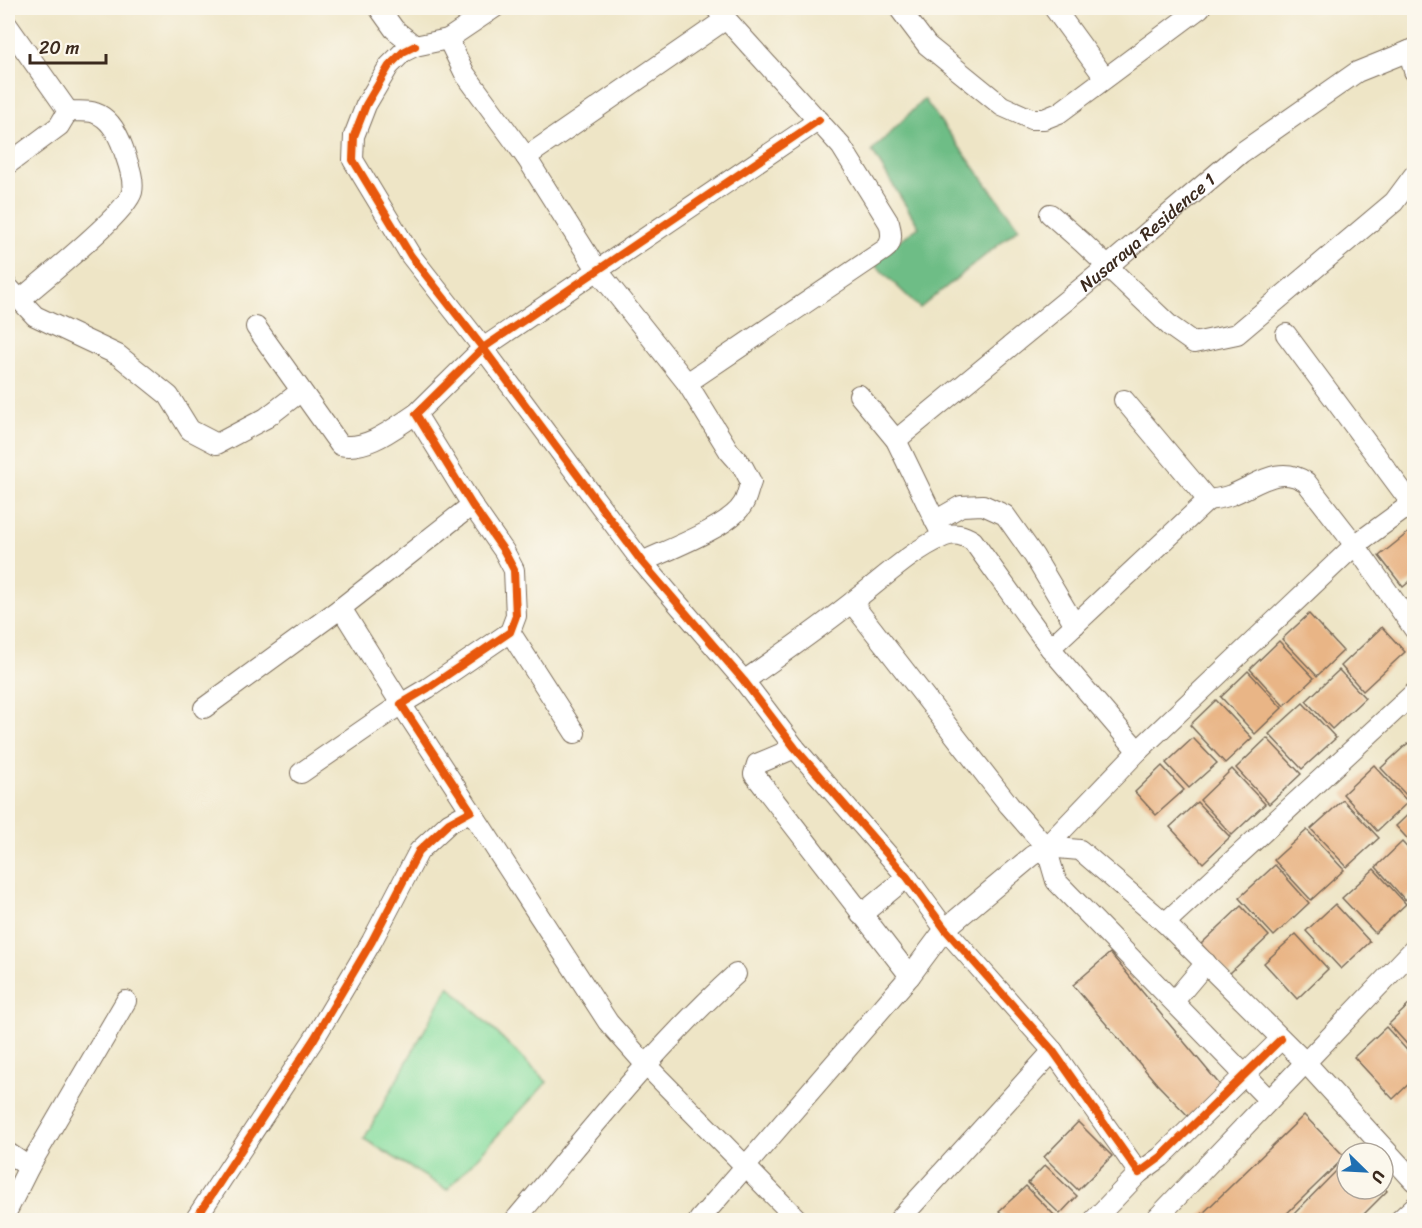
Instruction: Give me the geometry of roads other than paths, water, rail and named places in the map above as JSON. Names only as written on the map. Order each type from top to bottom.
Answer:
[{"type":"street","points":[[379,8],[394,29],[415,46]]},
{"type":"street","points":[[494,8],[448,39],[415,46],[403,52],[389,66],[366,105],[354,136],[353,160],[411,256],[483,348],[642,562],[744,681],[795,748],[907,877],[945,929],[1053,1052],[1139,1173]]},
{"type":"street","points":[[899,8],[927,45],[1002,106],[1031,119],[1044,119],[1059,113],[1191,10]]},
{"type":"street","points":[[1054,8],[1105,78]]},
{"type":"street","points":[[526,157],[721,13],[841,146],[889,223],[892,235],[888,247],[687,383]]},
{"type":"street","points":[[8,26],[68,111]]},
{"type":"street","points":[[448,39],[465,74],[526,157],[598,271],[687,383],[751,482],[743,505],[730,518],[642,562]]},
{"type":"street","points":[[1412,50],[1414,71]]},
{"type":"street","name":"Nusaraya Residence 1","points":[[896,440],[1107,267],[1241,153],[1356,72],[1412,50]]},
{"type":"street","points":[[8,164],[59,126],[68,111]]},
{"type":"street","points":[[68,111],[95,113],[112,126],[119,135],[133,191],[128,202],[113,219],[14,294],[34,316],[118,356],[169,396],[190,430],[217,444],[266,418],[301,391]]},
{"type":"street","points":[[256,327],[340,445],[350,447],[383,435],[416,414],[483,348],[819,120]]},
{"type":"street","points":[[1050,214],[1170,326],[1194,343],[1237,334],[1394,202],[1414,175]]},
{"type":"street","points":[[699,1221],[910,976],[945,929],[1032,856],[1046,847],[1138,751],[1355,545],[1413,503],[1286,334]]},
{"type":"street","points":[[860,395],[896,440],[939,529],[951,534],[966,536],[973,541],[1050,648],[1138,751]]},
{"type":"street","points":[[1124,400],[1208,500]]},
{"type":"street","points":[[301,773],[510,632],[516,616],[514,570],[416,414]]},
{"type":"street","points":[[1050,648],[1208,500],[1230,496],[1279,474],[1296,475],[1306,482],[1355,545],[1414,629]]},
{"type":"street","points":[[204,708],[341,608],[472,505]]},
{"type":"street","points":[[744,681],[919,552],[961,506],[983,505],[1005,515],[1034,556],[1075,625]]},
{"type":"street","points":[[852,603],[1009,805],[1046,847],[1056,881],[1269,1100]]},
{"type":"street","points":[[341,608],[608,1022],[645,1064],[798,1221]]},
{"type":"street","points":[[510,632],[575,733]]},
{"type":"street","points":[[1165,923],[1414,693]]},
{"type":"street","points":[[795,748],[757,764],[754,774],[910,976]]},
{"type":"street","points":[[195,1221],[314,1039],[372,941],[419,851],[449,823],[471,811]]},
{"type":"street","points":[[1046,847],[1080,850],[1165,923],[1306,1063],[1414,1181]]},
{"type":"street","points":[[861,915],[907,877]]},
{"type":"street","points":[[1155,1221],[1414,949]]},
{"type":"street","points":[[1173,1001],[1206,963]]},
{"type":"street","points":[[515,1221],[645,1064],[682,1024],[736,974]]},
{"type":"street","points":[[8,1209],[29,1167],[126,1001]]},
{"type":"street","points":[[1094,1221],[1139,1173],[1161,1157],[1281,1039]]},
{"type":"street","points":[[899,1221],[1053,1052]]},
{"type":"street","points":[[8,1153],[29,1167]]},
{"type":"street","points":[[1400,1221],[1414,1206]]},
{"type":"street","points":[[8,1215],[17,1221]]}]
